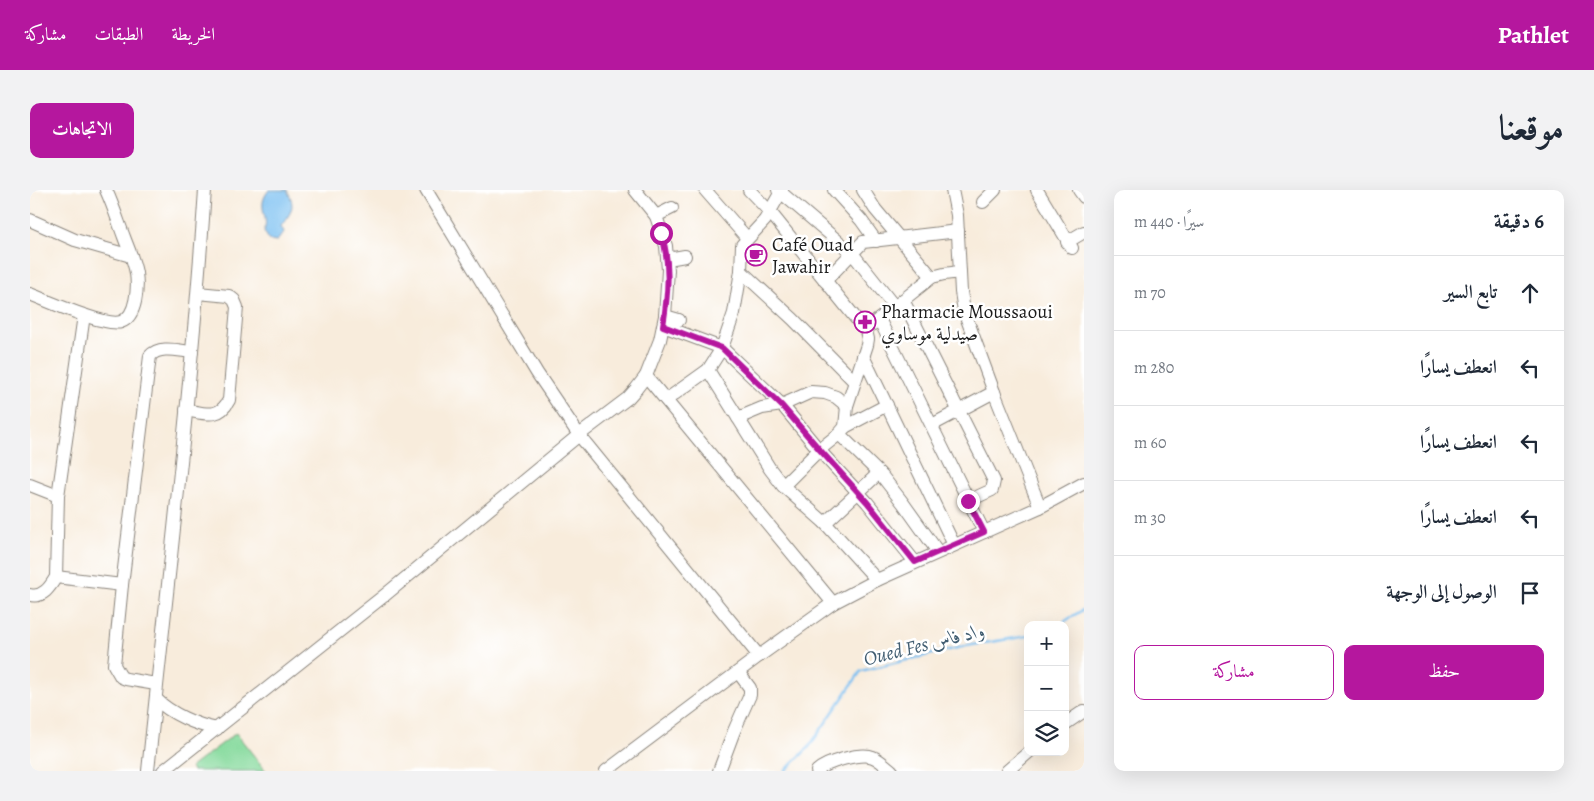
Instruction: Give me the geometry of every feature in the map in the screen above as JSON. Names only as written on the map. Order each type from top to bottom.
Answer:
[{"type":"street","points":[[30,294],[84,315],[113,322],[121,322],[128,318],[134,305],[137,284],[136,272],[106,190]]},
{"type":"street","points":[[148,771],[198,293],[205,190]]},
{"type":"street","points":[[426,190],[537,373],[579,436],[759,656]]},
{"type":"street","points":[[162,771],[449,544],[579,436],[628,398],[646,376],[656,352],[664,321],[668,259],[666,246],[656,216],[635,190]]},
{"type":"street","points":[[704,190],[747,238]]},
{"type":"street","points":[[749,190],[770,212],[866,331],[868,339],[854,381],[842,431]]},
{"type":"street","points":[[834,190],[862,220],[876,241]]},
{"type":"street","points":[[863,190],[875,209],[932,277]]},
{"type":"street","points":[[952,190],[958,231],[964,310],[994,392],[1040,507]]},
{"type":"street","points":[[983,202],[995,190]]},
{"type":"street","points":[[1037,190],[1070,245],[1084,232]]},
{"type":"street","points":[[1079,190],[1084,197]]},
{"type":"street","points":[[666,400],[708,370],[722,348],[734,314],[741,271],[742,244],[758,230],[770,212],[780,191],[852,253],[898,303],[958,410],[994,481],[992,490],[968,501]]},
{"type":"street","points":[[656,216],[672,208]]},
{"type":"street","points":[[30,220],[75,240],[131,256]]},
{"type":"street","points":[[825,281],[862,242],[958,231]]},
{"type":"street","points":[[668,259],[685,256]]},
{"type":"street","points":[[741,271],[793,319],[854,381]]},
{"type":"street","points":[[866,331],[932,277],[960,272]]},
{"type":"street","points":[[186,410],[213,414],[225,408],[229,400],[237,306],[229,296],[198,293]]},
{"type":"street","points":[[30,594],[34,596],[41,594],[48,589],[56,577],[58,496],[84,315]]},
{"type":"street","points":[[879,319],[984,532]]},
{"type":"street","points":[[664,321],[679,320]]},
{"type":"street","points":[[664,321],[722,348],[782,406],[858,492],[915,562]]},
{"type":"street","points":[[156,684],[126,679],[121,676],[114,665],[122,585],[150,356],[154,351],[162,349],[192,352]]},
{"type":"street","points":[[863,356],[954,545]]},
{"type":"street","points":[[708,370],[770,469],[783,486],[825,523],[877,580]]},
{"type":"street","points":[[646,376],[833,604]]},
{"type":"street","points":[[738,418],[762,408],[782,406],[800,396],[817,392],[836,398],[847,406]]},
{"type":"street","points":[[932,425],[994,392]]},
{"type":"street","points":[[783,486],[842,431],[886,405]]},
{"type":"street","points":[[842,431],[903,503],[938,552]]},
{"type":"street","points":[[825,523],[879,473]]},
{"type":"street","points":[[606,771],[759,656],[833,604],[915,562],[1040,507],[1084,483]]},
{"type":"street","points":[[30,484],[58,496]]},
{"type":"street","points":[[56,577],[122,585]]},
{"type":"street","points":[[719,771],[750,695],[750,688],[738,672]]},
{"type":"street","points":[[156,699],[168,709],[188,719],[216,729]]},
{"type":"street","points":[[1069,721],[1084,711]]},
{"type":"street","points":[[817,771],[831,762],[865,755],[879,760],[892,771]]},
{"type":"street","points":[[1007,771],[1024,756]]},
{"type":"green space","points":[[236,733],[266,771],[193,771],[190,768]]},
{"type":"water","points":[[269,190],[287,190],[292,205],[288,217],[281,226],[284,232],[277,241],[269,240],[264,231],[263,201]]},
{"type":"waterway","name":"Oued Fes واد فاس","points":[[1065,621],[1084,609]]},
{"type":"waterway","name":"Oued Fes واد فاس","points":[[785,771],[809,747],[861,671],[966,646],[1024,637]]},
{"type":"place","name":"Café Ouad Jawahir","points":[[756,255]]},
{"type":"place","name":"Pharmacie Moussaoui صيدلية موساوي","points":[[865,322]]},
{"type":"route","points":[[661,233],[668,259],[668,282],[663,326],[722,348],[782,406],[867,502],[915,562],[984,532],[968,501]]}]
